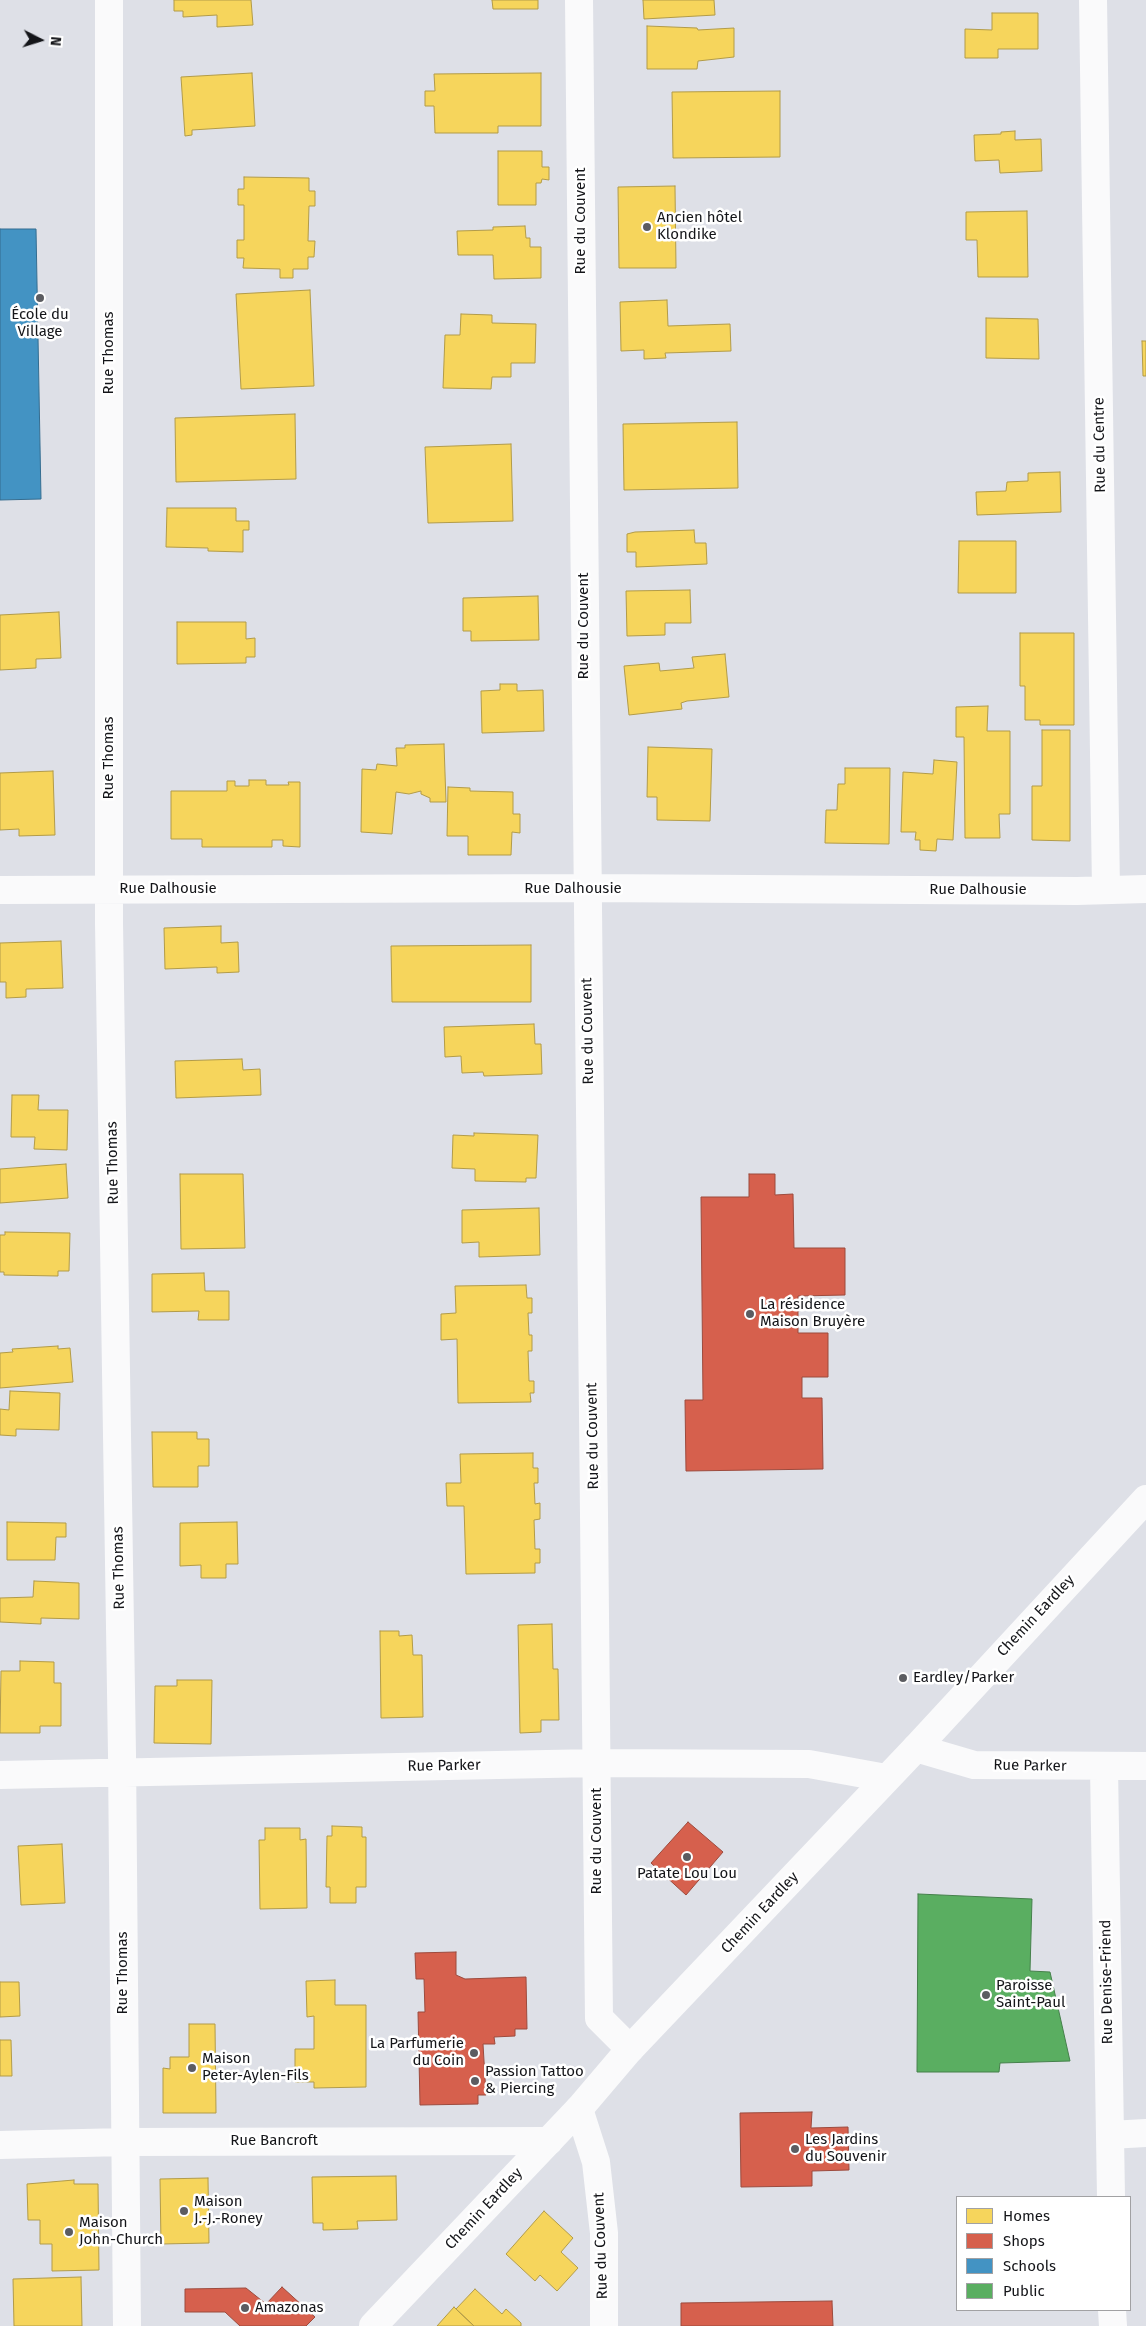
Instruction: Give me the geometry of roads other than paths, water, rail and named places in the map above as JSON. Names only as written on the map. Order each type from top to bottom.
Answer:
[{"type":"street","name":"Rue Thomas","points":[[109,0],[109,889],[122,1772],[127,2326]]},
{"type":"street","name":"Rue du Couvent","points":[[579,0],[586,888],[599,2018],[630,2049]]},
{"type":"street","name":"Rue du Centre","points":[[1093,0],[1106,890]]},
{"type":"street","name":"Rue Dalhousie","points":[[0,890],[1146,889]]},
{"type":"street","name":"Chemin Eardley","points":[[373,2326],[579,2109],[630,2049],[916,1748],[1146,1499]]},
{"type":"street","name":"Rue Parker","points":[[916,1748],[974,1765],[1146,1766]]},
{"type":"street","name":"Rue Parker","points":[[0,1775],[597,1764],[809,1764],[886,1778]]},
{"type":"street","name":"Rue Denise-Friend","points":[[1104,1767],[1111,2196]]},
{"type":"street","name":"Rue du Couvent","points":[[579,2109],[596,2162],[604,2233],[604,2326]]},
{"type":"street","points":[[1110,2135],[1146,2133]]},
{"type":"street","name":"Rue Bancroft","points":[[0,2144],[549,2141]]},
{"type":"street","points":[[1112,2311],[1112,2326]]},
{"type":"place","name":"Ancien hôtel Klondike","points":[[647,227]]},
{"type":"place","name":"École du Village","points":[[40,298]]},
{"type":"place","name":"La résidence Maison Bruyère","points":[[750,1314]]},
{"type":"place","name":"Eardley/Parker","points":[[903,1678]]},
{"type":"place","name":"Patate Lou Lou","points":[[687,1857]]},
{"type":"place","name":"Paroisse Saint-Paul","points":[[986,1995]]},
{"type":"place","name":"La Parfumerie du Coin","points":[[474,2053]]},
{"type":"place","name":"Maison Peter-Aylen-Fils","points":[[192,2068]]},
{"type":"place","name":"Passion Tattoo & Piercing","points":[[475,2081]]},
{"type":"place","name":"Les Jardins du Souvenir","points":[[795,2149]]},
{"type":"place","name":"Maison J.-J.-Roney","points":[[184,2211]]},
{"type":"place","name":"Maison John-Church","points":[[69,2232]]},
{"type":"place","name":"Amazonas","points":[[245,2308]]}]
